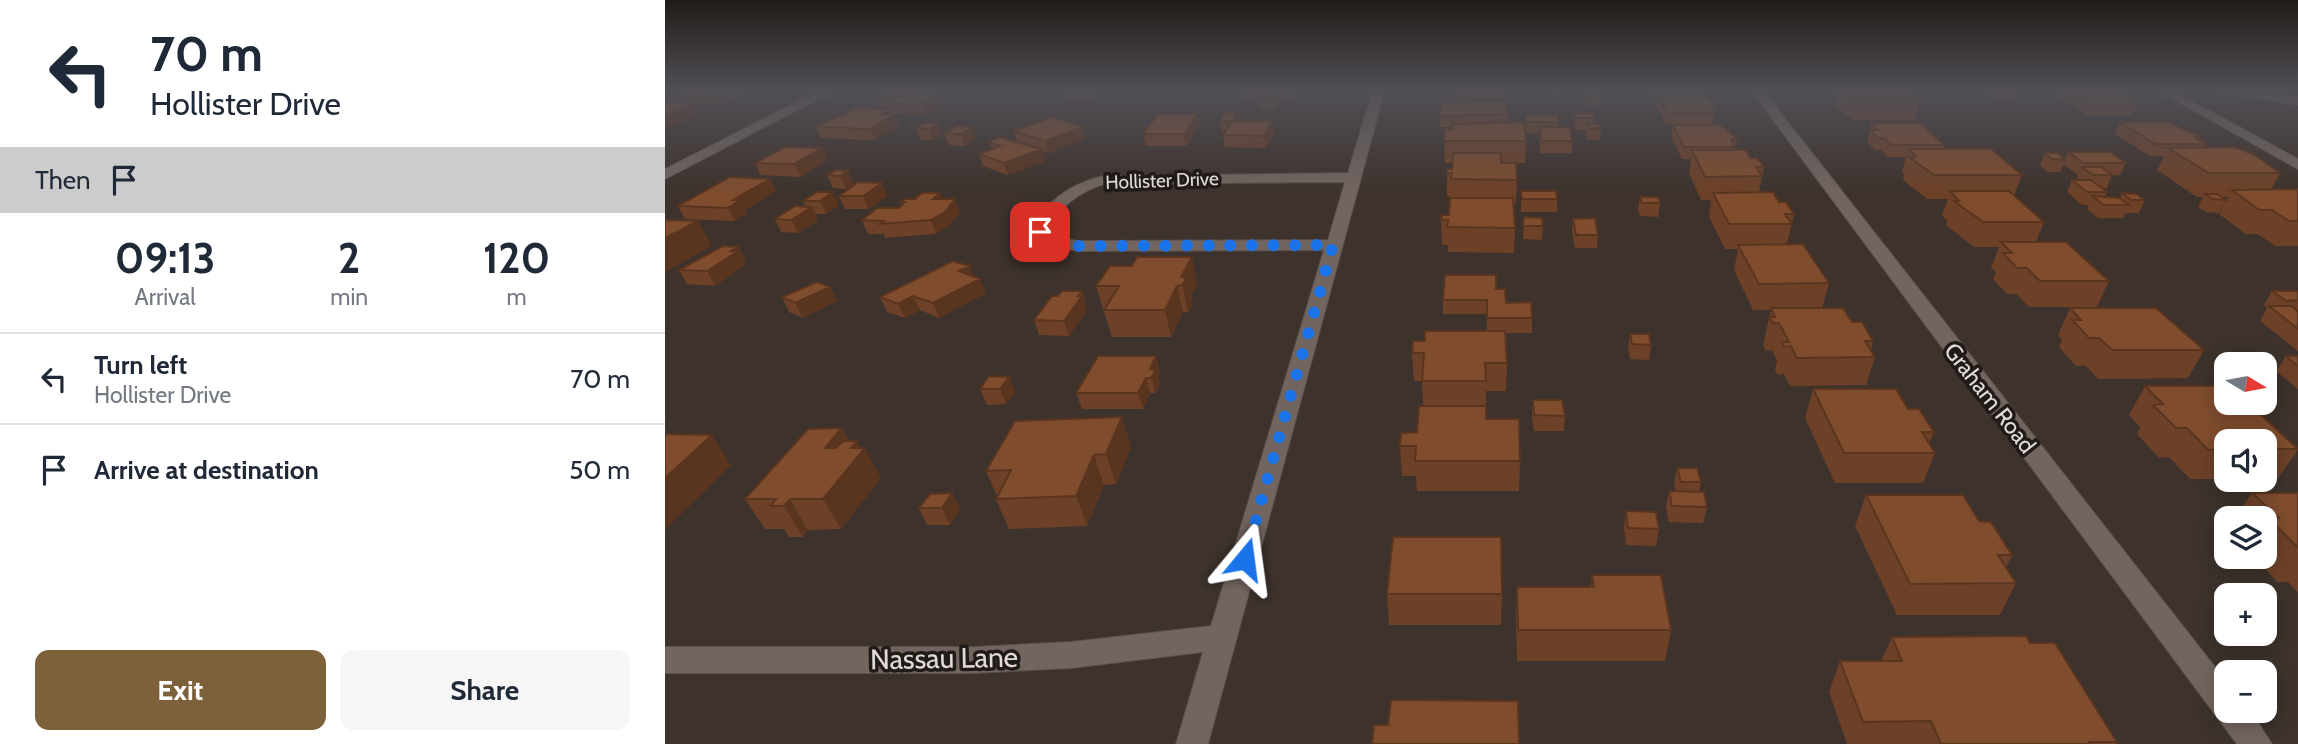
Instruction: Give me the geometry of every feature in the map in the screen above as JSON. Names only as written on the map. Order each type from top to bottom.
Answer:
[{"type":"street","points":[[665,175],[765,124]]},
{"type":"street","points":[[1192,744],[1368,124]]},
{"type":"street","name":"Graham Road","points":[[1782,124],[2214,689]]},
{"type":"street","points":[[2224,124],[2298,165]]},
{"type":"street","name":"Hollister Drive","points":[[1333,245],[1078,246],[1049,241],[1040,232],[1045,221],[1069,194],[1103,180],[1352,177]]},
{"type":"street","name":"Nassau Lane","points":[[665,660],[975,660],[1071,655],[1223,637]]},
{"type":"street","points":[[2241,723],[2256,744]]},
{"type":"building","points":[[823,124],[879,124],[870,129],[816,127]]},
{"type":"building","points":[[924,124],[936,124],[929,129],[916,128]]},
{"type":"building","points":[[1034,124],[1073,124],[1083,127],[1045,141],[1014,131]]},
{"type":"building","points":[[1151,124],[1191,124],[1184,134],[1143,134]]},
{"type":"building","points":[[1230,124],[1271,124],[1264,136],[1223,135]]},
{"type":"building","points":[[1453,124],[1524,124],[1526,141],[1444,141],[1445,129],[1453,129]]},
{"type":"building","points":[[1587,124],[1599,124],[1601,128],[1588,129]]},
{"type":"building","points":[[1872,124],[1921,124],[1944,145],[1892,145],[1884,138],[1878,138],[1870,130],[1878,130]]},
{"type":"building","points":[[2123,124],[2173,124],[2201,137],[2194,137],[2207,144],[2155,144]]},
{"type":"building","points":[[1673,125],[1721,125],[1737,139],[1731,139],[1735,147],[1684,147]]},
{"type":"building","points":[[957,126],[973,127],[961,134],[944,133]]},
{"type":"building","points":[[1540,127],[1570,127],[1572,141],[1541,141]]},
{"type":"building","points":[[999,137],[1041,149],[1004,163],[979,154],[1000,146],[989,142]]},
{"type":"building","points":[[785,147],[823,148],[794,164],[755,163]]},
{"type":"building","points":[[2235,147],[2255,155],[2280,173],[2209,173],[2168,148]]},
{"type":"building","points":[[1909,149],[1991,149],[2022,175],[1934,175],[1909,157],[1916,157]]},
{"type":"building","points":[[1692,150],[1746,150],[1750,158],[1757,158],[1764,167],[1756,167],[1762,176],[1705,177]]},
{"type":"building","points":[[2068,152],[2110,152],[2126,163],[2083,163]]},
{"type":"building","points":[[1453,153],[1501,153],[1501,163],[1516,163],[1517,180],[1451,179],[1452,173],[1447,173],[1447,169],[1452,169]]},
{"type":"building","points":[[2045,153],[2058,153],[2065,160],[2052,159]]},
{"type":"building","points":[[2082,167],[2101,167],[2113,175],[2093,175]]},
{"type":"building","points":[[836,170],[848,171],[840,176],[827,175]]},
{"type":"building","points":[[730,177],[770,179],[733,200],[740,200],[728,208],[678,206]]},
{"type":"building","points":[[2072,180],[2091,180],[2107,192],[2087,192]]},
{"type":"building","points":[[858,182],[882,183],[863,196],[839,196]]},
{"type":"building","points":[[2298,189],[2298,221],[2289,221],[2272,210],[2259,210],[2232,190]]},
{"type":"building","points":[[1521,191],[1556,191],[1557,199],[1522,199]]},
{"type":"building","points":[[1950,191],[2009,191],[2044,222],[1983,222],[1954,201],[1959,201]]},
{"type":"building","points":[[817,192],[833,192],[820,201],[803,201]]},
{"type":"building","points":[[1773,192],[1779,202],[1786,202],[1794,214],[1785,214],[1792,224],[1729,224],[1713,193]]},
{"type":"building","points":[[922,193],[940,193],[933,199],[955,199],[945,212],[931,220],[880,224],[884,221],[862,220],[877,208],[899,208],[905,202],[900,202],[904,199],[915,199]]},
{"type":"building","points":[[2122,193],[2136,194],[2145,200],[2131,200]]},
{"type":"building","points":[[2205,194],[2217,194],[2226,200],[2213,199]]},
{"type":"building","points":[[2092,196],[2119,198],[2129,205],[2104,205]]},
{"type":"building","points":[[1640,197],[1658,197],[1660,203],[1642,203]]},
{"type":"building","points":[[1450,198],[1513,198],[1515,228],[1447,227],[1448,220],[1441,220],[1442,215],[1449,215]]},
{"type":"building","points":[[795,206],[812,207],[791,220],[775,219]]},
{"type":"building","points":[[1524,217],[1542,218],[1543,226],[1523,226]]},
{"type":"building","points":[[1595,218],[1598,235],[1576,235],[1573,219]]},
{"type":"building","points":[[665,220],[698,221],[665,238]]},
{"type":"building","points":[[2001,242],[2066,242],[2109,281],[2040,281],[2027,268],[2017,268],[2003,253],[2012,253]]},
{"type":"building","points":[[1803,244],[1829,283],[1759,284],[1738,245]]},
{"type":"building","points":[[723,246],[738,247],[731,251],[737,252],[707,271],[679,270]]},
{"type":"building","points":[[1137,257],[1192,257],[1181,277],[1187,277],[1182,285],[1177,286],[1165,310],[1104,310],[1119,286],[1096,286],[1110,266],[1132,266]]},
{"type":"building","points":[[953,261],[970,266],[959,271],[980,279],[933,303],[913,296],[898,304],[880,297]]},
{"type":"building","points":[[1445,275],[1496,275],[1496,289],[1505,289],[1506,303],[1531,302],[1532,318],[1487,318],[1487,300],[1443,300]]},
{"type":"building","points":[[817,282],[830,287],[795,303],[782,297]]},
{"type":"building","points":[[1062,291],[1082,291],[1078,296],[1082,296],[1064,321],[1034,320],[1052,296],[1058,296]]},
{"type":"building","points":[[2272,291],[2296,291],[2298,300],[2286,301]]},
{"type":"building","points":[[2269,306],[2292,306],[2298,311],[2298,329]]},
{"type":"building","points":[[1771,308],[1843,308],[1852,322],[1862,322],[1873,341],[1865,341],[1875,357],[1797,358],[1791,346],[1784,347],[1782,342],[1789,342],[1779,323],[1773,323],[1769,317],[1775,317]]},
{"type":"building","points":[[2070,308],[2156,308],[2204,350],[2112,350],[2099,338],[2089,338],[2072,320],[2081,320]]},
{"type":"building","points":[[1425,331],[1505,331],[1507,363],[1485,363],[1486,381],[1422,381],[1424,353],[1412,353],[1413,341],[1425,341]]},
{"type":"building","points":[[1630,334],[1649,334],[1651,345],[1632,344]]},
{"type":"building","points":[[1098,356],[1156,356],[1150,369],[1156,370],[1151,378],[1146,378],[1138,393],[1076,393]]},
{"type":"building","points":[[2286,356],[2298,356],[2298,366]]},
{"type":"building","points":[[989,376],[1009,377],[1000,389],[980,389]]},
{"type":"building","points":[[2145,386],[2214,386],[2214,415],[2261,415],[2276,429],[2214,429],[2214,450],[2208,450],[2187,428],[2176,428],[2153,405],[2163,404]]},
{"type":"building","points":[[1813,389],[1896,389],[1908,409],[1919,409],[1934,432],[1922,432],[1935,453],[1844,453]]},
{"type":"building","points":[[1533,400],[1562,400],[1565,416],[1534,415]]},
{"type":"building","points":[[1419,406],[1486,406],[1486,419],[1519,419],[1520,461],[1415,461],[1416,446],[1400,446],[1401,433],[1417,432]]},
{"type":"building","points":[[1122,417],[1106,454],[1094,455],[1076,496],[996,499],[1011,470],[986,471],[1015,421]]},
{"type":"building","points":[[842,428],[825,448],[836,448],[843,441],[857,441],[851,448],[865,448],[823,499],[790,499],[784,506],[770,506],[776,499],[745,499],[808,429]]},
{"type":"building","points":[[2277,430],[2298,449],[2277,449]]},
{"type":"building","points":[[665,434],[712,435],[665,478]]},
{"type":"building","points":[[1677,468],[1697,468],[1701,482],[1681,482]]},
{"type":"building","points":[[1669,491],[1704,492],[1707,507],[1672,506]]},
{"type":"building","points":[[952,493],[942,508],[919,508],[930,494]]},
{"type":"building","points":[[2252,493],[2298,493],[2298,548],[2277,527],[2277,506],[2266,506]]},
{"type":"building","points":[[1866,495],[1963,495],[1979,521],[1991,522],[2012,555],[1998,555],[2016,583],[1910,584]]},
{"type":"building","points":[[1626,511],[1656,512],[1659,529],[1628,528]]},
{"type":"building","points":[[1393,537],[1501,537],[1502,594],[1387,594]]},
{"type":"building","points":[[1592,575],[1661,575],[1671,630],[1518,630],[1517,587],[1594,587]]},
{"type":"building","points":[[2026,636],[2030,643],[2055,643],[2117,742],[1941,744],[1931,721],[1863,722],[1840,661],[1902,661],[1892,637]]},
{"type":"building","points":[[1391,700],[1518,701],[1519,744],[1372,744],[1374,725],[1388,725]]},
{"type":"route","points":[[1040,232],[1043,238],[1049,241],[1078,246],[1333,245],[1245,559]]}]
